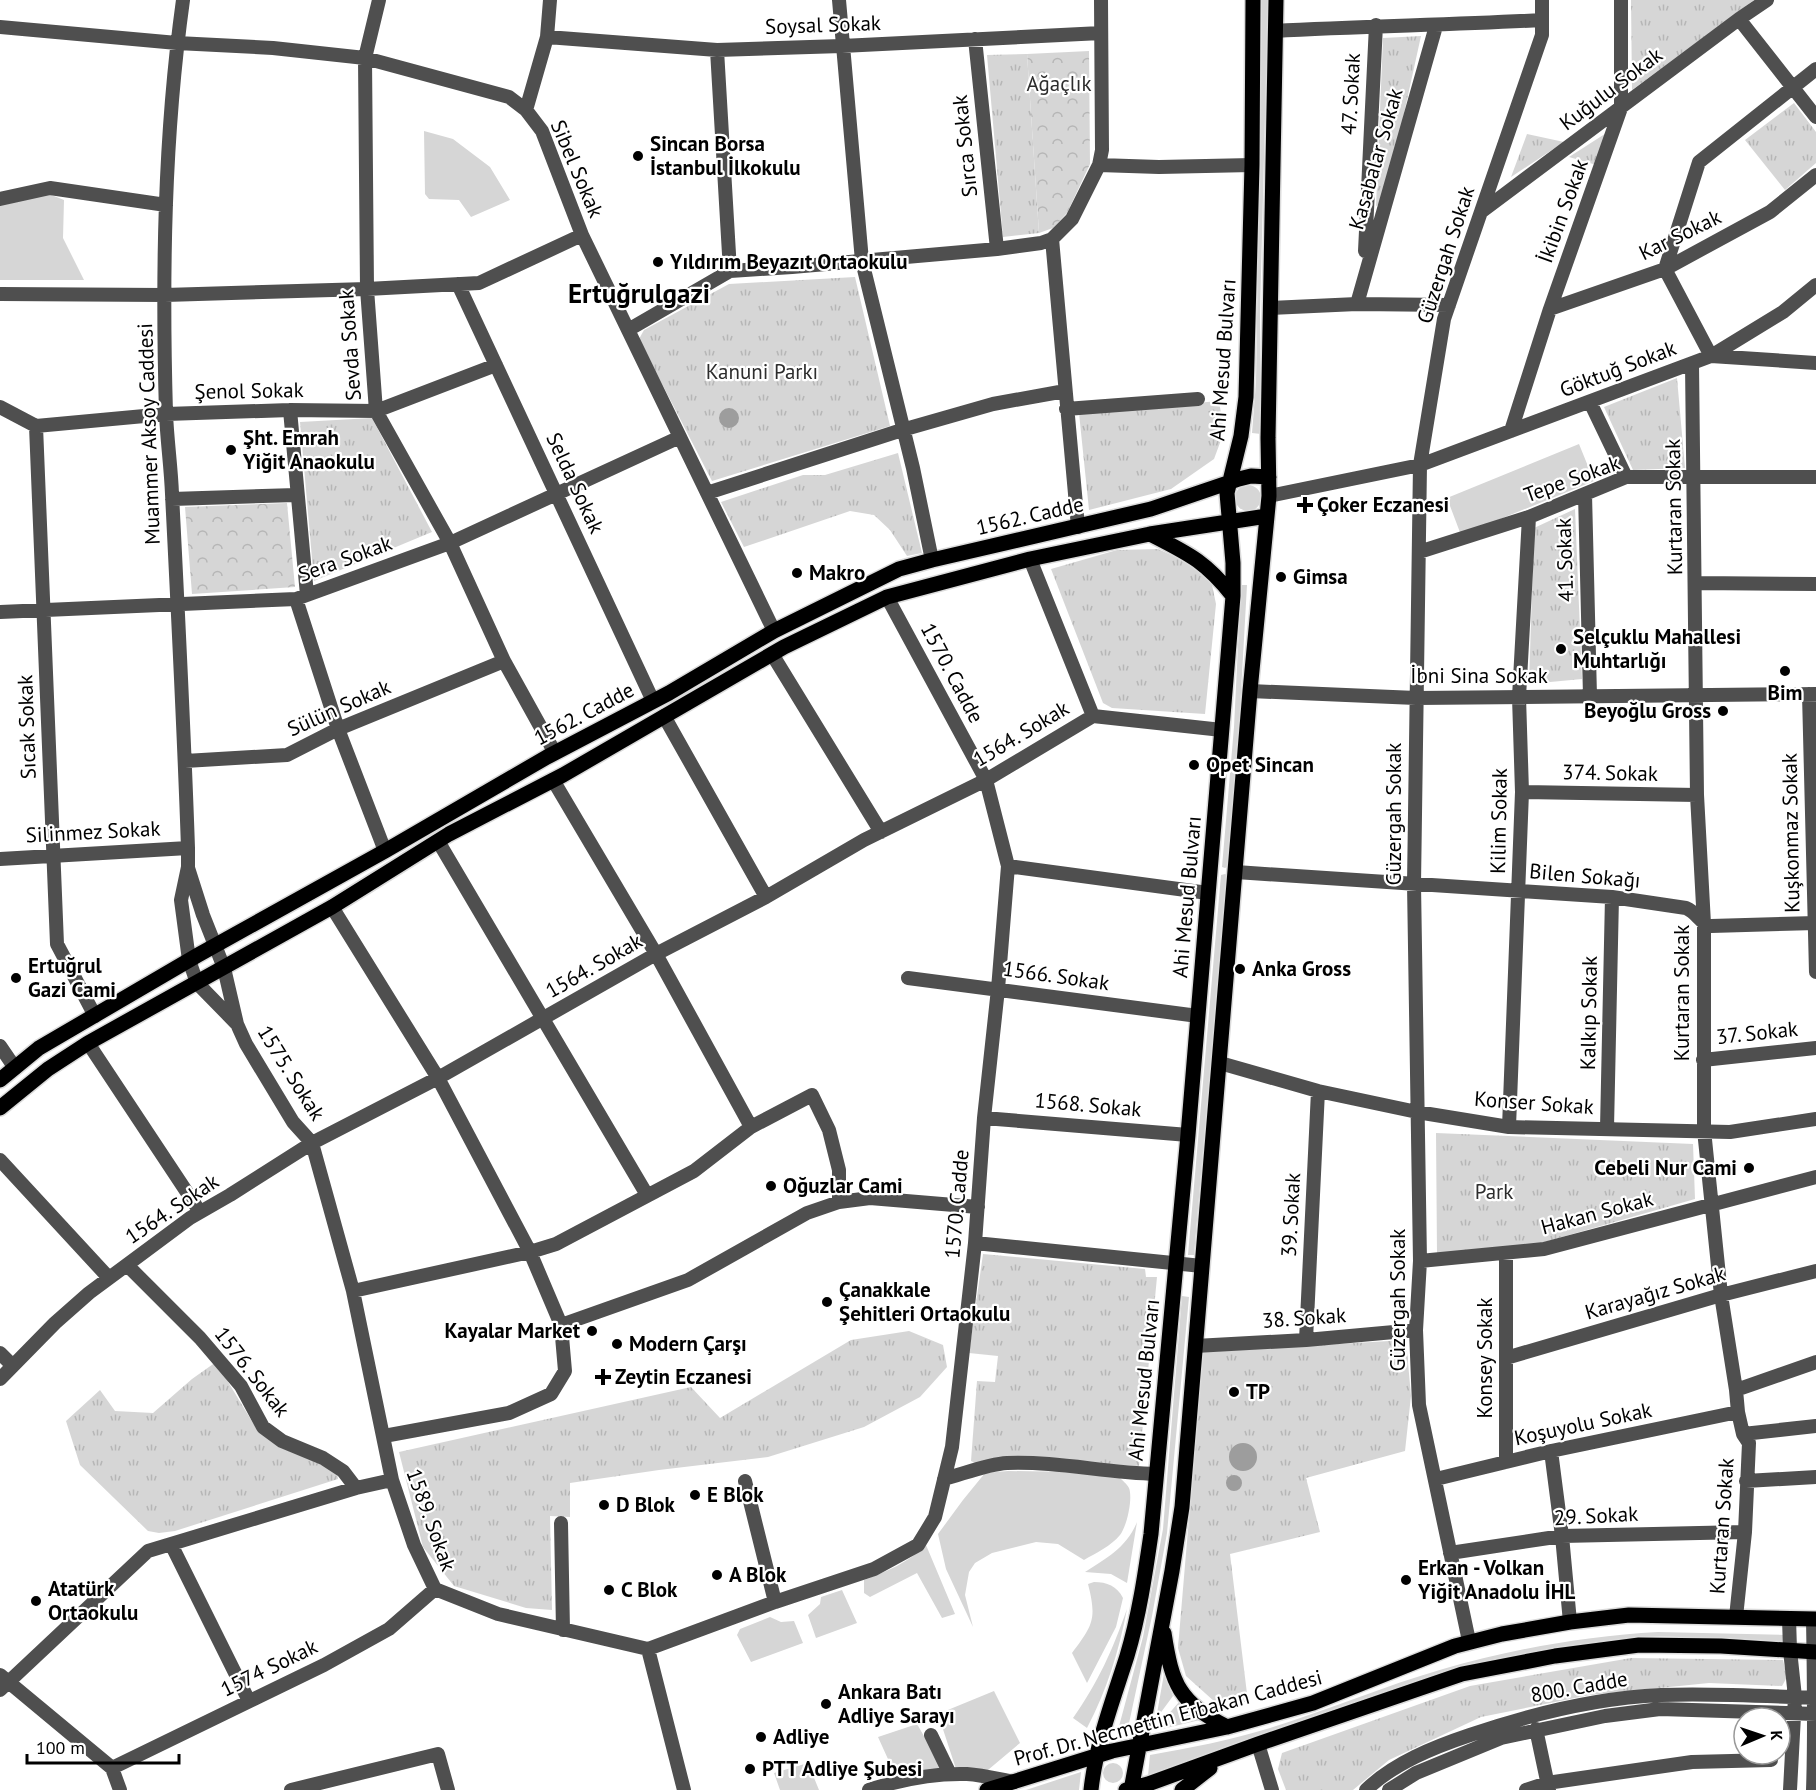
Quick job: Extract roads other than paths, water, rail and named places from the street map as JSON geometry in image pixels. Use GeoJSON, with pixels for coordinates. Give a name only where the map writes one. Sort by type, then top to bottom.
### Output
{"type":"FeatureCollection","features":[{"type":"Feature","properties":{"kind":"main road","name":"Ahi Mesud Bulvarı"},"geometry":{"type":"LineString","coordinates":[[1091,1790],[1096,1756],[1140,1604],[1151,1534],[1188,1135],[1233,596],[1233,562],[1227,501],[1229,482],[1241,436],[1246,397],[1252,165],[1253,0]]}},
{"type":"Feature","properties":{"kind":"main road","name":"Ahi Mesud Bulvarı"},"geometry":{"type":"LineString","coordinates":[[1129,1790],[1182,1507],[1250,691],[1269,496],[1276,0]]}},
{"type":"Feature","properties":{"kind":"main road","name":"1562. Cadde"},"geometry":{"type":"LineString","coordinates":[[0,1080],[39,1048],[214,945],[385,851],[555,753],[653,701],[774,630],[899,569],[1151,509],[1251,476],[1269,477]]}},
{"type":"Feature","properties":{"kind":"main road","name":"1562. Cadde"},"geometry":{"type":"LineString","coordinates":[[0,1108],[48,1069],[88,1043],[332,907],[438,841],[553,780],[772,654],[886,597],[1030,559],[1150,534],[1267,516]]}},
{"type":"Feature","properties":{"kind":"main road"},"geometry":{"type":"LineString","coordinates":[[1150,534],[1193,556],[1206,566],[1233,596]]}},
{"type":"Feature","properties":{"kind":"main road","name":"Prof. Dr. Necmettin Erbakan Caddesi"},"geometry":{"type":"LineString","coordinates":[[987,1790],[1096,1756],[1227,1726],[1313,1703],[1469,1641],[1570,1622],[1629,1614],[1815,1619]]}},
{"type":"Feature","properties":{"kind":"main road"},"geometry":{"type":"LineString","coordinates":[[1162,1621],[1168,1660],[1182,1694],[1204,1714],[1227,1726]]}},
{"type":"Feature","properties":{"kind":"main road","name":"Prof. Dr. Necmettin Erbakan Caddesi"},"geometry":{"type":"LineString","coordinates":[[1129,1790],[1462,1674],[1555,1656],[1639,1645],[1721,1646],[1815,1652]]}},
{"type":"Feature","properties":{"kind":"main road"},"geometry":{"type":"LineString","coordinates":[[1182,1790],[1224,1757]]}},
{"type":"Feature","properties":{"kind":"street","name":"Muammer Aksoy Caddesi"},"geometry":{"type":"LineString","coordinates":[[183,0],[170,103],[165,294],[166,414],[185,761],[188,867]]}},
{"type":"Feature","properties":{"kind":"street","name":"Sevda Sokak"},"geometry":{"type":"LineString","coordinates":[[379,0],[365,58],[366,289],[376,411],[450,543],[504,661],[555,753]]}},
{"type":"Feature","properties":{"kind":"street"},"geometry":{"type":"LineString","coordinates":[[526,110],[547,37],[550,0]]}},
{"type":"Feature","properties":{"kind":"street"},"geometry":{"type":"LineString","coordinates":[[839,0],[862,261],[913,468],[932,560]]}},
{"type":"Feature","properties":{"kind":"street"},"geometry":{"type":"LineString","coordinates":[[628,330],[730,271],[998,249],[1041,243],[1052,239],[1072,219],[1099,165],[1102,150],[1101,0]]}},
{"type":"Feature","properties":{"kind":"street","name":"Güzergah Sokak"},"geometry":{"type":"LineString","coordinates":[[1469,1641],[1419,1405],[1416,1330],[1420,1261],[1414,884],[1420,465],[1444,319],[1542,35],[1542,0]]}},
{"type":"Feature","properties":{"kind":"street","name":"İkibin Sokak"},"geometry":{"type":"LineString","coordinates":[[1511,432],[1550,309],[1621,108],[1621,0]]}},
{"type":"Feature","properties":{"kind":"street","name":"Kuğulu Sokak"},"geometry":{"type":"LineString","coordinates":[[1481,212],[1739,18],[1767,0]]}},
{"type":"Feature","properties":{"kind":"street"},"geometry":{"type":"LineString","coordinates":[[1739,18],[1816,117]]}},
{"type":"Feature","properties":{"kind":"street"},"geometry":{"type":"LineString","coordinates":[[1275,31],[1376,25],[1436,26],[1542,20]]}},
{"type":"Feature","properties":{"kind":"street","name":"47. Sokak"},"geometry":{"type":"LineString","coordinates":[[1364,273],[1376,25]]}},
{"type":"Feature","properties":{"kind":"street","name":"Kasabalar Sokak"},"geometry":{"type":"LineString","coordinates":[[1357,304],[1436,26]]}},
{"type":"Feature","properties":{"kind":"street","name":"Sibel Sokak"},"geometry":{"type":"LineString","coordinates":[[0,27],[177,43],[273,48],[365,58],[509,97],[526,110],[542,131],[582,235],[774,630]]}},
{"type":"Feature","properties":{"kind":"street","name":"Soysal Sokak"},"geometry":{"type":"LineString","coordinates":[[547,37],[717,50],[1101,33]]}},
{"type":"Feature","properties":{"kind":"street","name":"Sırca Sokak"},"geometry":{"type":"LineString","coordinates":[[975,39],[998,249]]}},
{"type":"Feature","properties":{"kind":"street"},"geometry":{"type":"LineString","coordinates":[[717,50],[730,271]]}},
{"type":"Feature","properties":{"kind":"street"},"geometry":{"type":"LineString","coordinates":[[1816,69],[1699,162],[1665,269],[1711,356],[1816,363]]}},
{"type":"Feature","properties":{"kind":"street"},"geometry":{"type":"LineString","coordinates":[[1099,165],[1159,167],[1252,165]]}},
{"type":"Feature","properties":{"kind":"street","name":"Kar Sokak"},"geometry":{"type":"LineString","coordinates":[[1550,309],[1665,269],[1770,212],[1816,175]]}},
{"type":"Feature","properties":{"kind":"street"},"geometry":{"type":"LineString","coordinates":[[0,200],[50,188],[166,205]]}},
{"type":"Feature","properties":{"kind":"street"},"geometry":{"type":"LineString","coordinates":[[0,294],[165,294],[366,289],[478,283],[582,235]]}},
{"type":"Feature","properties":{"kind":"street"},"geometry":{"type":"LineString","coordinates":[[1052,239],[1078,527]]}},
{"type":"Feature","properties":{"kind":"street","name":"Selda Sokak"},"geometry":{"type":"LineString","coordinates":[[458,284],[653,701]]}},
{"type":"Feature","properties":{"kind":"street","name":"Göktuğ Sokak"},"geometry":{"type":"LineString","coordinates":[[1269,496],[1420,465],[1692,364],[1711,356],[1784,312],[1816,285]]}},
{"type":"Feature","properties":{"kind":"street"},"geometry":{"type":"LineString","coordinates":[[1270,309],[1357,304],[1449,305]]}},
{"type":"Feature","properties":{"kind":"street","name":"Kurtaran Sokak"},"geometry":{"type":"LineString","coordinates":[[1692,364],[1697,795],[1704,924],[1704,1130],[1721,1295],[1738,1412],[1743,1434],[1749,1443],[1745,1532],[1736,1617]]}},
{"type":"Feature","properties":{"kind":"street","name":"Şenol Sokak"},"geometry":{"type":"LineString","coordinates":[[36,426],[166,414],[290,410],[376,411],[496,365]]}},
{"type":"Feature","properties":{"kind":"street"},"geometry":{"type":"LineString","coordinates":[[707,493],[902,430],[993,404],[1065,391]]}},
{"type":"Feature","properties":{"kind":"street"},"geometry":{"type":"LineString","coordinates":[[1066,409],[1198,399]]}},
{"type":"Feature","properties":{"kind":"street"},"geometry":{"type":"LineString","coordinates":[[1590,402],[1626,477]]}},
{"type":"Feature","properties":{"kind":"street"},"geometry":{"type":"LineString","coordinates":[[0,407],[36,426]]}},
{"type":"Feature","properties":{"kind":"street"},"geometry":{"type":"LineString","coordinates":[[290,410],[302,597],[338,729],[385,851]]}},
{"type":"Feature","properties":{"kind":"street","name":"Sıcak Sokak"},"geometry":{"type":"LineString","coordinates":[[36,426],[57,944],[95,1016]]}},
{"type":"Feature","properties":{"kind":"street","name":"Sera Sokak"},"geometry":{"type":"LineString","coordinates":[[0,612],[302,597],[450,543],[680,437]]}},
{"type":"Feature","properties":{"kind":"street","name":"Tepe Sokak"},"geometry":{"type":"LineString","coordinates":[[1419,552],[1529,517],[1626,477],[1816,477]]}},
{"type":"Feature","properties":{"kind":"street","name":"41. Sokak"},"geometry":{"type":"LineString","coordinates":[[1585,494],[1590,696]]}},
{"type":"Feature","properties":{"kind":"street"},"geometry":{"type":"LineString","coordinates":[[172,499],[296,495]]}},
{"type":"Feature","properties":{"kind":"street","name":"Kilim Sokak"},"geometry":{"type":"LineString","coordinates":[[1509,1126],[1522,792],[1519,697],[1529,517]]}},
{"type":"Feature","properties":{"kind":"street","name":"1564. Sokak"},"geometry":{"type":"LineString","coordinates":[[0,1379],[55,1323],[89,1293],[200,1212],[312,1143],[438,1078],[656,954],[766,897],[881,832],[986,780],[1093,716],[1030,559]]}},
{"type":"Feature","properties":{"kind":"street"},"geometry":{"type":"LineString","coordinates":[[1696,583],[1816,584]]}},
{"type":"Feature","properties":{"kind":"street","name":"1570. Cadde"},"geometry":{"type":"LineString","coordinates":[[648,1649],[775,1602],[874,1569],[918,1545],[935,1517],[952,1447],[975,1243],[984,1118],[1008,866],[986,780],[886,597]]}},
{"type":"Feature","properties":{"kind":"street"},"geometry":{"type":"LineString","coordinates":[[772,654],[881,832]]}},
{"type":"Feature","properties":{"kind":"street","name":"Sülün Sokak"},"geometry":{"type":"LineString","coordinates":[[185,761],[287,755],[338,729],[504,661]]}},
{"type":"Feature","properties":{"kind":"street","name":"İbni Sina Sokak"},"geometry":{"type":"LineString","coordinates":[[1250,691],[1416,698],[1813,694]]}},
{"type":"Feature","properties":{"kind":"street","name":"Kuşkonmaz Sokak"},"geometry":{"type":"LineString","coordinates":[[1813,694],[1816,972]]}},
{"type":"Feature","properties":{"kind":"street"},"geometry":{"type":"LineString","coordinates":[[664,716],[766,897]]}},
{"type":"Feature","properties":{"kind":"street"},"geometry":{"type":"LineString","coordinates":[[1093,716],[1222,730]]}},
{"type":"Feature","properties":{"kind":"street"},"geometry":{"type":"LineString","coordinates":[[553,780],[656,954],[751,1127]]}},
{"type":"Feature","properties":{"kind":"street","name":"374. Sokak"},"geometry":{"type":"LineString","coordinates":[[1522,792],[1697,795]]}},
{"type":"Feature","properties":{"kind":"street"},"geometry":{"type":"LineString","coordinates":[[438,841],[647,1195]]}},
{"type":"Feature","properties":{"kind":"street","name":"Silinmez Sokak"},"geometry":{"type":"LineString","coordinates":[[0,859],[188,848]]}},
{"type":"Feature","properties":{"kind":"street"},"geometry":{"type":"LineString","coordinates":[[1008,866],[1208,893]]}},
{"type":"Feature","properties":{"kind":"street"},"geometry":{"type":"LineString","coordinates":[[188,867],[224,968],[237,1024]]}},
{"type":"Feature","properties":{"kind":"street"},"geometry":{"type":"LineString","coordinates":[[188,867],[181,900],[189,960],[197,983],[237,1024]]}},
{"type":"Feature","properties":{"kind":"street","name":"Bilen Sokağı"},"geometry":{"type":"LineString","coordinates":[[1236,872],[1612,897],[1686,908],[1695,912],[1704,924]]}},
{"type":"Feature","properties":{"kind":"street","name":"Kalkıp Sokak"},"geometry":{"type":"LineString","coordinates":[[1607,1128],[1612,897]]}},
{"type":"Feature","properties":{"kind":"street"},"geometry":{"type":"LineString","coordinates":[[332,907],[438,1078],[530,1252],[561,1325],[565,1371],[551,1394],[509,1413],[384,1436]]}},
{"type":"Feature","properties":{"kind":"street"},"geometry":{"type":"LineString","coordinates":[[1704,924],[1711,926],[1815,923]]}},
{"type":"Feature","properties":{"kind":"street","name":"1566. Sokak"},"geometry":{"type":"LineString","coordinates":[[908,978],[1198,1016]]}},
{"type":"Feature","properties":{"kind":"street","name":"1575. Sokak"},"geometry":{"type":"LineString","coordinates":[[237,1024],[246,1044],[293,1122],[312,1143]]}},
{"type":"Feature","properties":{"kind":"street"},"geometry":{"type":"LineString","coordinates":[[88,1043],[200,1212]]}},
{"type":"Feature","properties":{"kind":"street"},"geometry":{"type":"LineString","coordinates":[[0,1046],[15,1068]]}},
{"type":"Feature","properties":{"kind":"street","name":"37. Sokak"},"geometry":{"type":"LineString","coordinates":[[1703,1060],[1816,1048]]}},
{"type":"Feature","properties":{"kind":"street","name":"Konser Sokak"},"geometry":{"type":"LineString","coordinates":[[1220,1063],[1318,1091],[1417,1112],[1509,1126],[1730,1132],[1816,1119]]}},
{"type":"Feature","properties":{"kind":"street","name":"39. Sokak"},"geometry":{"type":"LineString","coordinates":[[1305,1341],[1318,1091]]}},
{"type":"Feature","properties":{"kind":"street"},"geometry":{"type":"LineString","coordinates":[[353,1291],[530,1252],[555,1244],[694,1171],[751,1127],[812,1095],[829,1130],[839,1170],[839,1202]]}},
{"type":"Feature","properties":{"kind":"street","name":"1568. Sokak"},"geometry":{"type":"LineString","coordinates":[[984,1118],[1188,1135]]}},
{"type":"Feature","properties":{"kind":"street","name":"1589. Sokak"},"geometry":{"type":"LineString","coordinates":[[312,1143],[353,1291],[392,1480],[414,1545],[435,1590],[498,1614],[648,1649]]}},
{"type":"Feature","properties":{"kind":"street"},"geometry":{"type":"LineString","coordinates":[[0,1160],[109,1278]]}},
{"type":"Feature","properties":{"kind":"street","name":"Hakan Sokak"},"geometry":{"type":"LineString","coordinates":[[1420,1261],[1544,1249],[1816,1177]]}},
{"type":"Feature","properties":{"kind":"street"},"geometry":{"type":"LineString","coordinates":[[561,1325],[688,1280],[807,1213],[839,1202],[870,1198],[978,1207]]}},
{"type":"Feature","properties":{"kind":"street"},"geometry":{"type":"LineString","coordinates":[[975,1243],[1202,1266]]}},
{"type":"Feature","properties":{"kind":"street","name":"Konsey Sokak"},"geometry":{"type":"LineString","coordinates":[[1506,1253],[1506,1462]]}},
{"type":"Feature","properties":{"kind":"street","name":"1576. Sokak"},"geometry":{"type":"LineString","coordinates":[[128,1265],[200,1338],[241,1386],[263,1427],[282,1441],[323,1458],[343,1470],[356,1488]]}},
{"type":"Feature","properties":{"kind":"street","name":"Karayağız Sokak"},"geometry":{"type":"LineString","coordinates":[[1506,1358],[1721,1295],[1816,1271]]}},
{"type":"Feature","properties":{"kind":"street","name":"38. Sokak"},"geometry":{"type":"LineString","coordinates":[[1195,1346],[1305,1341],[1416,1330]]}},
{"type":"Feature","properties":{"kind":"street"},"geometry":{"type":"LineString","coordinates":[[0,1353],[12,1365]]}},
{"type":"Feature","properties":{"kind":"street"},"geometry":{"type":"LineString","coordinates":[[1736,1390],[1816,1362]]}},
{"type":"Feature","properties":{"kind":"street","name":"Koşuyolu Sokak"},"geometry":{"type":"LineString","coordinates":[[1436,1479],[1551,1451],[1738,1412]]}},
{"type":"Feature","properties":{"kind":"street"},"geometry":{"type":"LineString","coordinates":[[1743,1434],[1816,1426]]}},
{"type":"Feature","properties":{"kind":"street"},"geometry":{"type":"LineString","coordinates":[[1551,1451],[1570,1622]]}},
{"type":"Feature","properties":{"kind":"street"},"geometry":{"type":"LineString","coordinates":[[944,1479],[1005,1463],[1056,1465],[1131,1474],[1156,1474]]}},
{"type":"Feature","properties":{"kind":"street"},"geometry":{"type":"LineString","coordinates":[[1746,1482],[1816,1477]]}},
{"type":"Feature","properties":{"kind":"street"},"geometry":{"type":"LineString","coordinates":[[120,1790],[112,1768],[3,1682],[148,1551],[356,1488],[392,1480]]}},
{"type":"Feature","properties":{"kind":"street"},"geometry":{"type":"LineString","coordinates":[[745,1481],[775,1602]]}},
{"type":"Feature","properties":{"kind":"street"},"geometry":{"type":"LineString","coordinates":[[561,1523],[563,1630]]}},
{"type":"Feature","properties":{"kind":"street","name":"29. Sokak"},"geometry":{"type":"LineString","coordinates":[[1450,1553],[1562,1536],[1745,1532]]}},
{"type":"Feature","properties":{"kind":"street"},"geometry":{"type":"LineString","coordinates":[[171,1544],[249,1701]]}},
{"type":"Feature","properties":{"kind":"street","name":"1574 Sokak"},"geometry":{"type":"LineString","coordinates":[[112,1768],[324,1665],[389,1629],[435,1590]]}},
{"type":"Feature","properties":{"kind":"street"},"geometry":{"type":"LineString","coordinates":[[1789,1618],[1795,1697],[1790,1790]]}},
{"type":"Feature","properties":{"kind":"street"},"geometry":{"type":"LineString","coordinates":[[1813,1790],[1816,1714],[1815,1619]]}},
{"type":"Feature","properties":{"kind":"street"},"geometry":{"type":"LineString","coordinates":[[648,1649],[684,1790]]}},
{"type":"Feature","properties":{"kind":"street","name":"800. Cadde"},"geometry":{"type":"LineString","coordinates":[[1366,1790],[1382,1775],[1446,1743],[1517,1719],[1605,1701],[1660,1695],[1815,1698]]}},
{"type":"Feature","properties":{"kind":"street","name":"800. Cadde"},"geometry":{"type":"LineString","coordinates":[[1389,1790],[1416,1773],[1501,1738],[1605,1716],[1660,1709],[1816,1714]]}},
{"type":"Feature","properties":{"kind":"street"},"geometry":{"type":"LineString","coordinates":[[1536,1729],[1548,1786]]}},
{"type":"Feature","properties":{"kind":"street"},"geometry":{"type":"LineString","coordinates":[[931,1735],[950,1774]]}},
{"type":"Feature","properties":{"kind":"street"},"geometry":{"type":"LineString","coordinates":[[1258,1744],[1272,1790]]}},
{"type":"Feature","properties":{"kind":"street"},"geometry":{"type":"LineString","coordinates":[[291,1790],[438,1754],[447,1790]]}},
{"type":"Feature","properties":{"kind":"street"},"geometry":{"type":"LineString","coordinates":[[1526,1790],[1692,1762],[1732,1761]]}},
{"type":"Feature","properties":{"kind":"street"},"geometry":{"type":"LineString","coordinates":[[869,1790],[907,1780],[950,1774],[986,1776],[1014,1782]]}},
{"type":"Feature","properties":{"kind":"place","name":"Sincan Borsa İstanbul İlkokulu"},"geometry":{"type":"Point","coordinates":[638,156]}},
{"type":"Feature","properties":{"kind":"place","name":"Yıldırım Beyazıt Ortaokulu"},"geometry":{"type":"Point","coordinates":[658,262]}},
{"type":"Feature","properties":{"kind":"place","name":"Şht. Emrah Yiğit Anaokulu"},"geometry":{"type":"Point","coordinates":[231,450]}},
{"type":"Feature","properties":{"kind":"place","name":"Çoker Eczanesi"},"geometry":{"type":"Point","coordinates":[1305,505]}},
{"type":"Feature","properties":{"kind":"place","name":"Makro"},"geometry":{"type":"Point","coordinates":[797,573]}},
{"type":"Feature","properties":{"kind":"place","name":"Gimsa"},"geometry":{"type":"Point","coordinates":[1281,577]}},
{"type":"Feature","properties":{"kind":"place","name":"Selçuklu Mahallesi Muhtarlığı"},"geometry":{"type":"Point","coordinates":[1561,649]}},
{"type":"Feature","properties":{"kind":"place","name":"Bim"},"geometry":{"type":"Point","coordinates":[1785,671]}},
{"type":"Feature","properties":{"kind":"place","name":"Beyoğlu Gross"},"geometry":{"type":"Point","coordinates":[1723,711]}},
{"type":"Feature","properties":{"kind":"place","name":"Opet Sincan"},"geometry":{"type":"Point","coordinates":[1194,765]}},
{"type":"Feature","properties":{"kind":"place","name":"Anka Gross"},"geometry":{"type":"Point","coordinates":[1240,969]}},
{"type":"Feature","properties":{"kind":"place","name":"Ertuğrul Gazi Cami"},"geometry":{"type":"Point","coordinates":[16,978]}},
{"type":"Feature","properties":{"kind":"place","name":"Cebeli Nur Cami"},"geometry":{"type":"Point","coordinates":[1749,1168]}},
{"type":"Feature","properties":{"kind":"place","name":"Oğuzlar Cami"},"geometry":{"type":"Point","coordinates":[771,1186]}},
{"type":"Feature","properties":{"kind":"place","name":"Çanakkale Şehitleri Ortaokulu"},"geometry":{"type":"Point","coordinates":[827,1302]}},
{"type":"Feature","properties":{"kind":"place","name":"Kayalar Market"},"geometry":{"type":"Point","coordinates":[592,1331]}},
{"type":"Feature","properties":{"kind":"place","name":"Modern Çarşı"},"geometry":{"type":"Point","coordinates":[617,1344]}},
{"type":"Feature","properties":{"kind":"place","name":"Zeytin Eczanesi"},"geometry":{"type":"Point","coordinates":[603,1377]}},
{"type":"Feature","properties":{"kind":"place","name":"TP"},"geometry":{"type":"Point","coordinates":[1234,1392]}},
{"type":"Feature","properties":{"kind":"place","name":"E Blok"},"geometry":{"type":"Point","coordinates":[695,1495]}},
{"type":"Feature","properties":{"kind":"place","name":"D Blok"},"geometry":{"type":"Point","coordinates":[604,1505]}},
{"type":"Feature","properties":{"kind":"place","name":"A Blok"},"geometry":{"type":"Point","coordinates":[717,1575]}},
{"type":"Feature","properties":{"kind":"place","name":"Erkan - Volkan Yiğit Anadolu İHL"},"geometry":{"type":"Point","coordinates":[1406,1580]}},
{"type":"Feature","properties":{"kind":"place","name":"C Blok"},"geometry":{"type":"Point","coordinates":[609,1590]}},
{"type":"Feature","properties":{"kind":"place","name":"Atatürk Ortaokulu"},"geometry":{"type":"Point","coordinates":[36,1601]}},
{"type":"Feature","properties":{"kind":"place","name":"Ankara Batı Adliye Sarayı"},"geometry":{"type":"Point","coordinates":[826,1704]}},
{"type":"Feature","properties":{"kind":"place","name":"Adliye"},"geometry":{"type":"Point","coordinates":[761,1737]}},
{"type":"Feature","properties":{"kind":"place","name":"PTT Adliye Şubesi"},"geometry":{"type":"Point","coordinates":[750,1769]}},
{"type":"Feature","properties":{"kind":"district","name":"Ertuğrulgazi"},"geometry":{"type":"Point","coordinates":[639,294]}},
{"type":"Feature","properties":{"kind":"park label","name":"Ağaçlık"},"geometry":{"type":"Point","coordinates":[1059,84]}},
{"type":"Feature","properties":{"kind":"park label","name":"Kanuni Parkı"},"geometry":{"type":"Point","coordinates":[762,372]}},
{"type":"Feature","properties":{"kind":"park label","name":"Park"},"geometry":{"type":"Point","coordinates":[1494,1192]}}]}
